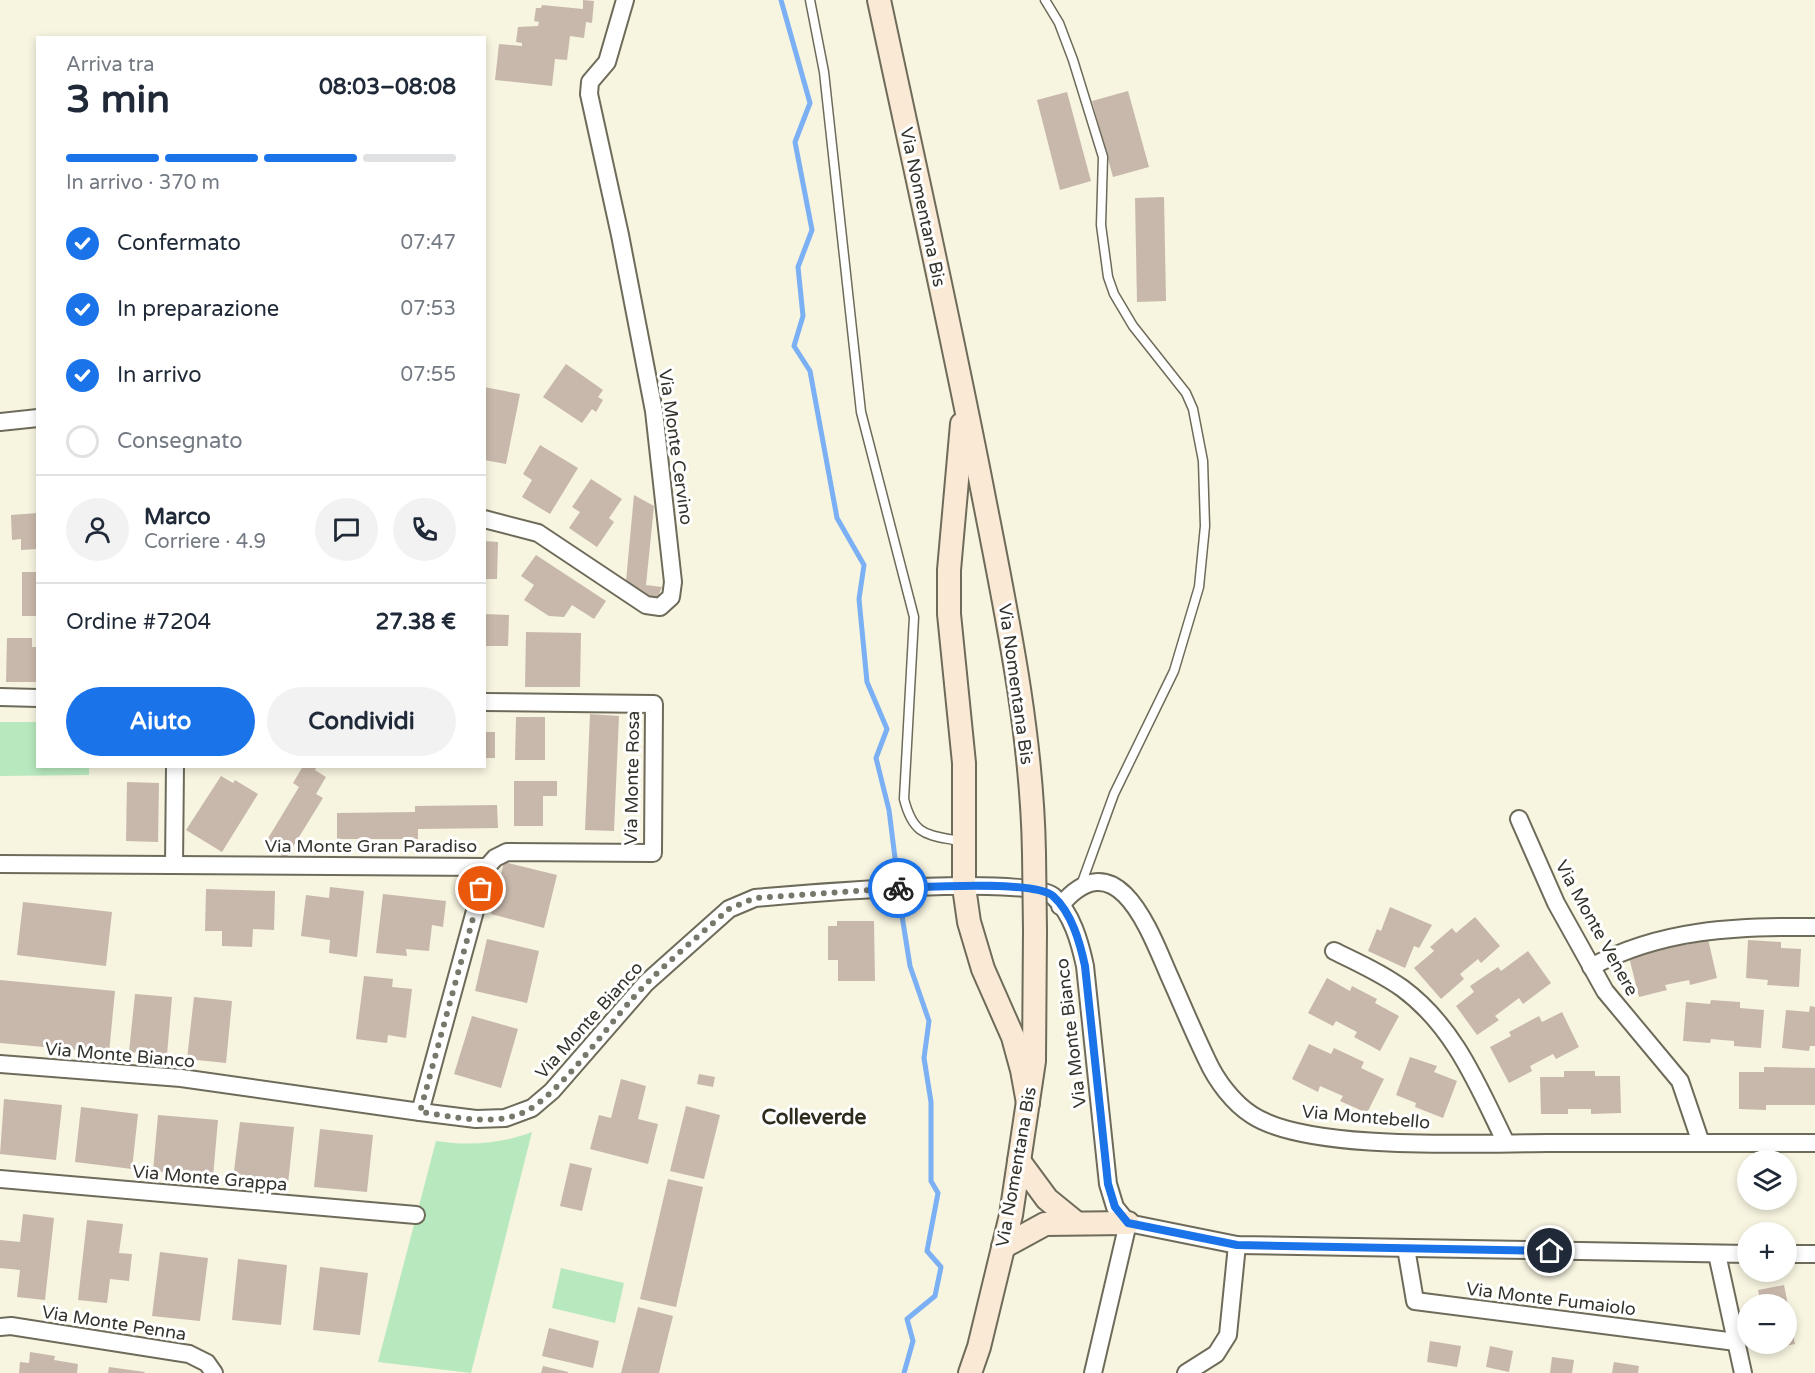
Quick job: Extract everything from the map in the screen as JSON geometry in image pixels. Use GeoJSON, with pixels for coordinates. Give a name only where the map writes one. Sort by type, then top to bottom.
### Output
{"type":"FeatureCollection","features":[{"type":"Feature","properties":{"kind":"main road","name":"Via Nomentana Bis"},"geometry":{"type":"LineString","coordinates":[[879,0],[964,395],[1005,606],[1032,794],[1035,931],[1034,1061],[1003,1247],[979,1347],[970,1373]]}},
{"type":"Feature","properties":{"kind":"main road"},"geometry":{"type":"LineString","coordinates":[[964,395],[950,570],[950,614],[964,763],[964,886],[969,922],[983,969],[1013,1037],[1028,1103]]}},
{"type":"Feature","properties":{"kind":"main road"},"geometry":{"type":"LineString","coordinates":[[1019,1161],[1047,1199],[1074,1221]]}},
{"type":"Feature","properties":{"kind":"main road"},"geometry":{"type":"LineString","coordinates":[[1003,1247],[1039,1226],[1074,1221],[1128,1223]]}},
{"type":"Feature","properties":{"kind":"street","name":"Via Monte Cervino"},"geometry":{"type":"LineString","coordinates":[[486,520],[537,533],[646,605],[660,606],[671,597],[673,582],[654,411],[620,235],[589,93],[590,82],[607,62],[625,0]]}},
{"type":"Feature","properties":{"kind":"street"},"geometry":{"type":"LineString","coordinates":[[0,422],[36,418]]}},
{"type":"Feature","properties":{"kind":"street"},"geometry":{"type":"LineString","coordinates":[[0,697],[36,698]]}},
{"type":"Feature","properties":{"kind":"street","name":"Via Monte Rosa"},"geometry":{"type":"LineString","coordinates":[[486,702],[654,704],[653,854],[507,852],[495,858],[488,867]]}},
{"type":"Feature","properties":{"kind":"street"},"geometry":{"type":"LineString","coordinates":[[174,865],[175,768]]}},
{"type":"Feature","properties":{"kind":"street","name":"Via Monte Venere"},"geometry":{"type":"LineString","coordinates":[[1519,819],[1556,903],[1591,966],[1616,1006],[1680,1081],[1701,1143]]}},
{"type":"Feature","properties":{"kind":"street","name":"Via Monte Gran Paradiso"},"geometry":{"type":"LineString","coordinates":[[0,864],[488,867],[420,1112]]}},
{"type":"Feature","properties":{"kind":"street","name":"Via Montebello"},"geometry":{"type":"LineString","coordinates":[[1081,885],[1094,883],[1114,887],[1137,907],[1208,1062],[1230,1095],[1254,1116],[1283,1128],[1332,1137],[1429,1143],[1815,1143]]}},
{"type":"Feature","properties":{"kind":"street"},"geometry":{"type":"LineString","coordinates":[[1060,906],[1081,885]]}},
{"type":"Feature","properties":{"kind":"street","name":"Via Monte Bianco"},"geometry":{"type":"LineString","coordinates":[[0,1064],[181,1078],[420,1112],[490,1119],[506,1118],[532,1108],[552,1091],[646,984],[729,909],[741,902],[755,898],[828,892],[964,886],[1029,888],[1053,896],[1074,928],[1083,958],[1108,1184],[1115,1207],[1128,1223]]}},
{"type":"Feature","properties":{"kind":"street"},"geometry":{"type":"LineString","coordinates":[[1591,966],[1629,948],[1688,934],[1748,927],[1815,927]]}},
{"type":"Feature","properties":{"kind":"street"},"geometry":{"type":"LineString","coordinates":[[1334,951],[1401,988],[1443,1028],[1466,1061],[1506,1143]]}},
{"type":"Feature","properties":{"kind":"street","name":"Via Monte Grappa"},"geometry":{"type":"LineString","coordinates":[[0,1179],[416,1215]]}},
{"type":"Feature","properties":{"kind":"street"},"geometry":{"type":"LineString","coordinates":[[1093,1373],[1128,1223],[1237,1245],[1737,1254]]}},
{"type":"Feature","properties":{"kind":"street"},"geometry":{"type":"LineString","coordinates":[[1186,1373],[1216,1354],[1228,1335],[1237,1245]]}},
{"type":"Feature","properties":{"kind":"street","name":"Via Monte Fumaiolo"},"geometry":{"type":"LineString","coordinates":[[1406,1248],[1415,1301],[1736,1342]]}},
{"type":"Feature","properties":{"kind":"street"},"geometry":{"type":"LineString","coordinates":[[1718,1254],[1743,1373]]}},
{"type":"Feature","properties":{"kind":"street"},"geometry":{"type":"LineString","coordinates":[[1797,1254],[1815,1254]]}},
{"type":"Feature","properties":{"kind":"street","name":"Via Monte Penna"},"geometry":{"type":"LineString","coordinates":[[0,1327],[11,1326],[189,1354],[207,1363],[214,1373]]}},
{"type":"Feature","properties":{"kind":"lane"},"geometry":{"type":"LineString","coordinates":[[810,0],[824,72],[861,412],[914,617],[904,799],[910,821],[926,834],[964,842]]}},
{"type":"Feature","properties":{"kind":"lane"},"geometry":{"type":"LineString","coordinates":[[1045,0],[1059,23],[1073,60],[1103,157],[1101,225],[1111,286],[1132,326],[1186,393],[1193,409],[1203,472],[1205,526],[1199,586],[1190,618],[1174,671],[1114,794],[1081,885]]}},
{"type":"Feature","properties":{"kind":"green space"},"geometry":{"type":"Polygon","coordinates":[[[0,722],[36,722],[36,768],[89,768],[89,775],[0,776],[0,722]]]}},
{"type":"Feature","properties":{"kind":"green space"},"geometry":{"type":"Polygon","coordinates":[[[532,1132],[471,1373],[378,1362],[436,1141],[485,1143],[532,1132]]]}},
{"type":"Feature","properties":{"kind":"green space"},"geometry":{"type":"Polygon","coordinates":[[[561,1268],[624,1283],[615,1323],[552,1308],[561,1268]]]}},
{"type":"Feature","properties":{"kind":"building"},"geometry":{"type":"Polygon","coordinates":[[[583,0],[594,1],[592,23],[586,22],[584,38],[570,36],[567,60],[555,59],[552,86],[495,80],[499,44],[522,46],[522,43],[516,42],[518,27],[538,26],[539,22],[534,21],[536,8],[541,8],[542,5],[583,9],[583,0]]]}},
{"type":"Feature","properties":{"kind":"building"},"geometry":{"type":"Polygon","coordinates":[[[1128,91],[1149,167],[1113,177],[1092,101],[1128,91]]]}},
{"type":"Feature","properties":{"kind":"building"},"geometry":{"type":"Polygon","coordinates":[[[1067,92],[1091,181],[1060,190],[1037,100],[1067,92]]]}},
{"type":"Feature","properties":{"kind":"building"},"geometry":{"type":"Polygon","coordinates":[[[1164,197],[1166,301],[1137,302],[1135,198],[1164,197]]]}},
{"type":"Feature","properties":{"kind":"building"},"geometry":{"type":"Polygon","coordinates":[[[566,364],[603,390],[598,397],[603,400],[596,412],[592,409],[582,423],[543,397],[566,364]]]}},
{"type":"Feature","properties":{"kind":"building"},"geometry":{"type":"Polygon","coordinates":[[[486,387],[520,394],[506,464],[486,460],[486,387]]]}},
{"type":"Feature","properties":{"kind":"building"},"geometry":{"type":"Polygon","coordinates":[[[540,445],[578,468],[550,514],[522,497],[532,480],[523,474],[540,445]]]}},
{"type":"Feature","properties":{"kind":"building"},"geometry":{"type":"Polygon","coordinates":[[[591,479],[622,499],[609,518],[614,522],[597,547],[569,528],[580,512],[572,507],[591,479]]]}},
{"type":"Feature","properties":{"kind":"building"},"geometry":{"type":"Polygon","coordinates":[[[634,495],[654,506],[646,585],[662,587],[656,601],[626,581],[634,495]]]}},
{"type":"Feature","properties":{"kind":"building"},"geometry":{"type":"Polygon","coordinates":[[[36,513],[36,549],[21,550],[21,539],[12,540],[11,515],[36,513]]]}},
{"type":"Feature","properties":{"kind":"building"},"geometry":{"type":"Polygon","coordinates":[[[486,541],[498,542],[497,579],[486,579],[486,541]]]}},
{"type":"Feature","properties":{"kind":"building"},"geometry":{"type":"Polygon","coordinates":[[[536,555],[606,601],[594,619],[572,605],[564,617],[549,616],[524,600],[534,585],[521,576],[536,555]]]}},
{"type":"Feature","properties":{"kind":"building"},"geometry":{"type":"Polygon","coordinates":[[[22,572],[36,572],[36,616],[22,616],[22,572]]]}},
{"type":"Feature","properties":{"kind":"building"},"geometry":{"type":"Polygon","coordinates":[[[486,614],[509,615],[508,646],[486,646],[486,614]]]}},
{"type":"Feature","properties":{"kind":"building"},"geometry":{"type":"Polygon","coordinates":[[[526,632],[581,633],[580,687],[525,687],[526,632]]]}},
{"type":"Feature","properties":{"kind":"building"},"geometry":{"type":"Polygon","coordinates":[[[7,638],[32,638],[32,647],[36,647],[36,682],[6,682],[7,638]]]}},
{"type":"Feature","properties":{"kind":"building"},"geometry":{"type":"Polygon","coordinates":[[[590,714],[619,716],[614,831],[585,830],[590,714]]]}},
{"type":"Feature","properties":{"kind":"building"},"geometry":{"type":"Polygon","coordinates":[[[516,717],[545,717],[545,760],[515,760],[516,717]]]}},
{"type":"Feature","properties":{"kind":"building"},"geometry":{"type":"Polygon","coordinates":[[[486,732],[495,732],[495,758],[486,758],[486,732]]]}},
{"type":"Feature","properties":{"kind":"building"},"geometry":{"type":"Polygon","coordinates":[[[302,768],[316,768],[315,770],[326,777],[316,794],[323,798],[286,858],[264,845],[299,787],[293,783],[302,768]]]}},
{"type":"Feature","properties":{"kind":"building"},"geometry":{"type":"Polygon","coordinates":[[[221,776],[233,783],[235,780],[258,794],[222,852],[186,830],[221,776]]]}},
{"type":"Feature","properties":{"kind":"building"},"geometry":{"type":"Polygon","coordinates":[[[514,781],[557,781],[557,796],[543,796],[543,826],[514,826],[514,781]]]}},
{"type":"Feature","properties":{"kind":"building"},"geometry":{"type":"Polygon","coordinates":[[[127,782],[159,783],[158,842],[126,841],[127,782]]]}},
{"type":"Feature","properties":{"kind":"building"},"geometry":{"type":"Polygon","coordinates":[[[497,805],[498,828],[418,829],[418,839],[337,839],[337,813],[415,812],[415,806],[497,805]]]}},
{"type":"Feature","properties":{"kind":"building"},"geometry":{"type":"Polygon","coordinates":[[[504,862],[557,875],[544,928],[491,914],[504,862]]]}},
{"type":"Feature","properties":{"kind":"building"},"geometry":{"type":"Polygon","coordinates":[[[330,887],[364,891],[357,957],[329,953],[330,940],[301,936],[306,895],[329,898],[330,887]]]}},
{"type":"Feature","properties":{"kind":"building"},"geometry":{"type":"Polygon","coordinates":[[[206,889],[275,891],[274,930],[253,929],[252,947],[222,946],[222,931],[205,931],[206,889]]]}},
{"type":"Feature","properties":{"kind":"building"},"geometry":{"type":"Polygon","coordinates":[[[383,894],[446,901],[443,927],[432,925],[429,951],[406,949],[407,956],[376,953],[383,894]]]}},
{"type":"Feature","properties":{"kind":"building"},"geometry":{"type":"Polygon","coordinates":[[[23,902],[112,912],[106,966],[17,955],[23,902]]]}},
{"type":"Feature","properties":{"kind":"building"},"geometry":{"type":"Polygon","coordinates":[[[1390,907],[1432,925],[1419,948],[1414,946],[1405,968],[1368,951],[1377,929],[1381,931],[1390,907]]]}},
{"type":"Feature","properties":{"kind":"building"},"geometry":{"type":"Polygon","coordinates":[[[1475,917],[1500,946],[1481,963],[1478,959],[1460,974],[1464,979],[1441,999],[1414,968],[1434,951],[1430,947],[1452,928],[1456,933],[1475,917]]]}},
{"type":"Feature","properties":{"kind":"building"},"geometry":{"type":"Polygon","coordinates":[[[837,921],[874,921],[875,981],[838,981],[838,960],[828,960],[828,926],[837,926],[837,921]]]}},
{"type":"Feature","properties":{"kind":"building"},"geometry":{"type":"Polygon","coordinates":[[[487,939],[539,951],[527,1003],[475,991],[487,939]]]}},
{"type":"Feature","properties":{"kind":"building"},"geometry":{"type":"Polygon","coordinates":[[[1708,939],[1717,978],[1690,985],[1689,980],[1665,985],[1667,990],[1639,997],[1629,957],[1685,940],[1686,945],[1708,939]]]}},
{"type":"Feature","properties":{"kind":"building"},"geometry":{"type":"Polygon","coordinates":[[[1748,940],[1781,942],[1781,948],[1801,949],[1799,987],[1767,985],[1768,980],[1746,978],[1748,940]]]}},
{"type":"Feature","properties":{"kind":"building"},"geometry":{"type":"Polygon","coordinates":[[[1528,951],[1551,983],[1523,1004],[1519,998],[1495,1016],[1499,1020],[1477,1035],[1456,1006],[1474,992],[1470,986],[1498,967],[1501,971],[1528,951]]]}},
{"type":"Feature","properties":{"kind":"building"},"geometry":{"type":"Polygon","coordinates":[[[364,976],[393,979],[392,987],[412,989],[406,1038],[388,1035],[387,1043],[356,1039],[364,976]]]}},
{"type":"Feature","properties":{"kind":"building"},"geometry":{"type":"Polygon","coordinates":[[[1327,978],[1350,991],[1352,986],[1377,999],[1375,1003],[1399,1016],[1380,1051],[1354,1037],[1357,1032],[1336,1021],[1333,1026],[1308,1013],[1327,978]]]}},
{"type":"Feature","properties":{"kind":"building"},"geometry":{"type":"Polygon","coordinates":[[[0,980],[115,991],[109,1053],[0,1043],[0,980]]]}},
{"type":"Feature","properties":{"kind":"building"},"geometry":{"type":"Polygon","coordinates":[[[135,994],[172,997],[167,1055],[129,1052],[135,994]]]}},
{"type":"Feature","properties":{"kind":"building"},"geometry":{"type":"Polygon","coordinates":[[[194,997],[232,1001],[226,1063],[187,1059],[194,997]]]}},
{"type":"Feature","properties":{"kind":"building"},"geometry":{"type":"Polygon","coordinates":[[[1711,1000],[1740,1002],[1740,1008],[1764,1010],[1761,1048],[1734,1046],[1734,1041],[1711,1039],[1710,1043],[1683,1041],[1686,1002],[1710,1004],[1711,1000]]]}},
{"type":"Feature","properties":{"kind":"building"},"geometry":{"type":"Polygon","coordinates":[[[1810,1006],[1815,1007],[1815,1046],[1810,1046],[1809,1051],[1782,1048],[1786,1010],[1809,1012],[1810,1006]]]}},
{"type":"Feature","properties":{"kind":"building"},"geometry":{"type":"Polygon","coordinates":[[[1562,1012],[1579,1047],[1556,1059],[1553,1054],[1530,1066],[1532,1071],[1509,1083],[1490,1047],[1511,1036],[1509,1032],[1539,1016],[1542,1022],[1562,1012]]]}},
{"type":"Feature","properties":{"kind":"building"},"geometry":{"type":"Polygon","coordinates":[[[472,1016],[518,1029],[501,1088],[454,1074],[472,1016]]]}},
{"type":"Feature","properties":{"kind":"building"},"geometry":{"type":"Polygon","coordinates":[[[1309,1044],[1331,1054],[1334,1048],[1364,1062],[1361,1068],[1384,1079],[1367,1113],[1340,1101],[1343,1096],[1320,1086],[1318,1092],[1292,1079],[1309,1044]]]}},
{"type":"Feature","properties":{"kind":"building"},"geometry":{"type":"Polygon","coordinates":[[[1410,1057],[1437,1066],[1434,1072],[1457,1081],[1443,1118],[1415,1107],[1416,1103],[1396,1095],[1410,1057]]]}},
{"type":"Feature","properties":{"kind":"building"},"geometry":{"type":"Polygon","coordinates":[[[1764,1067],[1815,1068],[1815,1105],[1766,1105],[1766,1110],[1739,1109],[1739,1072],[1764,1072],[1764,1067]]]}},
{"type":"Feature","properties":{"kind":"building"},"geometry":{"type":"Polygon","coordinates":[[[1564,1071],[1595,1071],[1595,1076],[1620,1076],[1621,1113],[1591,1114],[1591,1109],[1568,1109],[1568,1114],[1541,1114],[1540,1077],[1564,1077],[1564,1071]]]}},
{"type":"Feature","properties":{"kind":"building"},"geometry":{"type":"Polygon","coordinates":[[[699,1074],[715,1077],[713,1087],[697,1084],[699,1074]]]}},
{"type":"Feature","properties":{"kind":"building"},"geometry":{"type":"Polygon","coordinates":[[[621,1079],[646,1086],[638,1119],[658,1124],[648,1164],[590,1149],[599,1115],[611,1118],[621,1079]]]}},
{"type":"Feature","properties":{"kind":"building"},"geometry":{"type":"Polygon","coordinates":[[[4,1099],[62,1105],[56,1160],[0,1154],[4,1099]]]}},
{"type":"Feature","properties":{"kind":"building"},"geometry":{"type":"Polygon","coordinates":[[[686,1106],[720,1115],[704,1179],[670,1171],[686,1106]]]}},
{"type":"Feature","properties":{"kind":"building"},"geometry":{"type":"Polygon","coordinates":[[[81,1107],[138,1114],[132,1169],[75,1162],[81,1107]]]}},
{"type":"Feature","properties":{"kind":"building"},"geometry":{"type":"Polygon","coordinates":[[[158,1115],[218,1120],[213,1177],[153,1171],[158,1115]]]}},
{"type":"Feature","properties":{"kind":"building"},"geometry":{"type":"Polygon","coordinates":[[[240,1122],[294,1127],[288,1184],[233,1179],[240,1122]]]}},
{"type":"Feature","properties":{"kind":"building"},"geometry":{"type":"Polygon","coordinates":[[[320,1129],[373,1135],[367,1192],[314,1187],[320,1129]]]}},
{"type":"Feature","properties":{"kind":"building"},"geometry":{"type":"Polygon","coordinates":[[[570,1163],[592,1168],[582,1211],[560,1206],[570,1163]]]}},
{"type":"Feature","properties":{"kind":"building"},"geometry":{"type":"Polygon","coordinates":[[[668,1179],[703,1187],[676,1307],[640,1299],[668,1179]]]}},
{"type":"Feature","properties":{"kind":"building"},"geometry":{"type":"Polygon","coordinates":[[[23,1214],[54,1218],[45,1300],[17,1297],[20,1270],[0,1268],[0,1240],[20,1242],[23,1214]]]}},
{"type":"Feature","properties":{"kind":"building"},"geometry":{"type":"Polygon","coordinates":[[[87,1220],[123,1224],[119,1253],[132,1254],[129,1281],[110,1279],[107,1303],[78,1300],[87,1220]]]}},
{"type":"Feature","properties":{"kind":"building"},"geometry":{"type":"Polygon","coordinates":[[[160,1252],[208,1258],[200,1321],[152,1316],[160,1252]]]}},
{"type":"Feature","properties":{"kind":"building"},"geometry":{"type":"Polygon","coordinates":[[[238,1259],[287,1265],[281,1325],[232,1320],[238,1259]]]}},
{"type":"Feature","properties":{"kind":"building"},"geometry":{"type":"Polygon","coordinates":[[[320,1267],[368,1273],[360,1335],[313,1330],[320,1267]]]}},
{"type":"Feature","properties":{"kind":"building"},"geometry":{"type":"Polygon","coordinates":[[[1784,1285],[1786,1294],[1759,1294],[1758,1290],[1784,1285]]]}},
{"type":"Feature","properties":{"kind":"building"},"geometry":{"type":"Polygon","coordinates":[[[638,1307],[673,1316],[659,1373],[621,1373],[638,1307]]]}},
{"type":"Feature","properties":{"kind":"building"},"geometry":{"type":"Polygon","coordinates":[[[549,1328],[599,1341],[593,1368],[542,1356],[549,1328]]]}},
{"type":"Feature","properties":{"kind":"building"},"geometry":{"type":"Polygon","coordinates":[[[1430,1341],[1461,1346],[1457,1367],[1427,1362],[1430,1341]]]}},
{"type":"Feature","properties":{"kind":"building"},"geometry":{"type":"Polygon","coordinates":[[[1490,1346],[1513,1351],[1509,1372],[1486,1367],[1490,1346]]]}},
{"type":"Feature","properties":{"kind":"building"},"geometry":{"type":"Polygon","coordinates":[[[30,1352],[55,1356],[54,1360],[78,1364],[77,1373],[19,1373],[20,1362],[29,1363],[30,1352]]]}},
{"type":"Feature","properties":{"kind":"building"},"geometry":{"type":"Polygon","coordinates":[[[1552,1357],[1574,1360],[1572,1373],[1550,1373],[1552,1357]]]}},
{"type":"Feature","properties":{"kind":"building"},"geometry":{"type":"Polygon","coordinates":[[[1614,1362],[1639,1366],[1638,1373],[1612,1373],[1614,1362]]]}},
{"type":"Feature","properties":{"kind":"building"},"geometry":{"type":"Polygon","coordinates":[[[543,1366],[568,1372],[568,1373],[541,1373],[543,1366]]]}},
{"type":"Feature","properties":{"kind":"building"},"geometry":{"type":"Polygon","coordinates":[[[109,1367],[145,1372],[108,1373],[109,1367]]]}},
{"type":"Feature","properties":{"kind":"waterway"},"geometry":{"type":"LineString","coordinates":[[781,0],[810,103],[795,142],[812,230],[798,267],[803,316],[794,346],[810,371],[837,518],[864,565],[859,599],[867,682],[887,729],[876,758],[889,810],[897,874]]}},
{"type":"Feature","properties":{"kind":"waterway"},"geometry":{"type":"LineString","coordinates":[[899,897],[910,966],[929,1021],[924,1058],[931,1102],[931,1181],[938,1193],[927,1251],[941,1267],[935,1296],[907,1319],[913,1341],[904,1373]]}},
{"type":"Feature","properties":{"kind":"way so far"},"geometry":{"type":"LineString","coordinates":[[481,889],[420,1112],[490,1119],[506,1118],[532,1108],[552,1091],[646,984],[729,909],[741,902],[755,898],[898,888]]}},
{"type":"Feature","properties":{"kind":"district","name":"Colleverde"},"geometry":{"type":"Point","coordinates":[814,1117]}},
{"type":"Feature","properties":{"kind":"route"},"geometry":{"type":"LineString","coordinates":[[898,888],[964,886],[1029,888],[1053,896],[1060,906],[1074,928],[1085,966],[1108,1184],[1115,1207],[1128,1223],[1237,1245],[1550,1251]]}}]}
